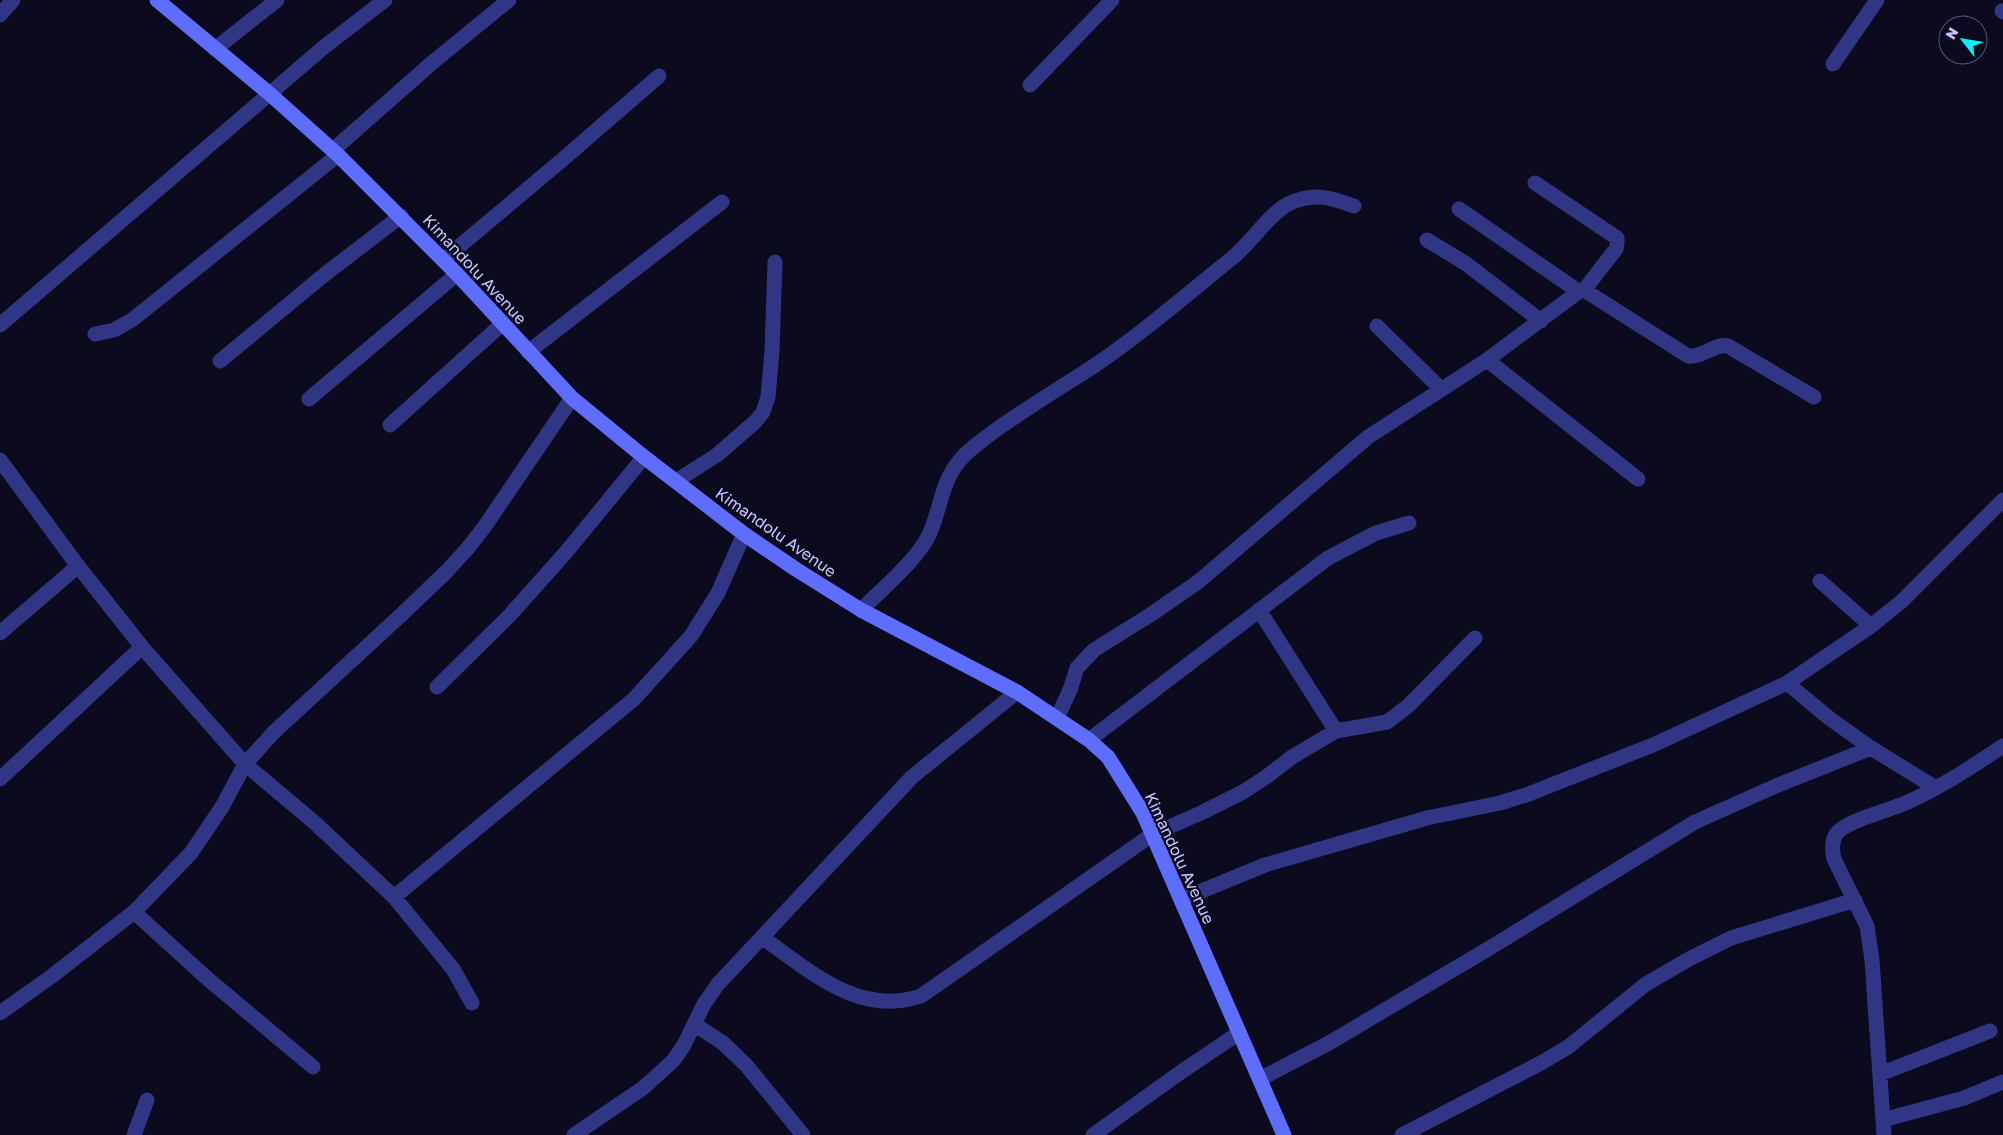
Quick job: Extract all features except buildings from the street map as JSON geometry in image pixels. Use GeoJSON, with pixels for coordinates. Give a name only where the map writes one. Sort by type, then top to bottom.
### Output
{"type":"FeatureCollection","features":[{"type":"Feature","properties":{"kind":"street"},"geometry":{"type":"LineString","coordinates":[[0,15],[14,0]]}},
{"type":"Feature","properties":{"kind":"street","name":"Kimandolu Avenue"},"geometry":{"type":"LineString","coordinates":[[157,0],[336,152],[457,274],[572,398],[644,457],[744,534],[861,610],[1017,692],[1089,740],[1108,757],[1143,813],[1153,834],[1284,1135]]}},
{"type":"Feature","properties":{"kind":"street"},"geometry":{"type":"LineString","coordinates":[[214,50],[277,0]]}},
{"type":"Feature","properties":{"kind":"street"},"geometry":{"type":"LineString","coordinates":[[0,324],[271,95],[324,47],[385,0]]}},
{"type":"Feature","properties":{"kind":"street"},"geometry":{"type":"LineString","coordinates":[[95,334],[114,330],[132,320],[336,152],[433,62],[509,0]]}},
{"type":"Feature","properties":{"kind":"street"},"geometry":{"type":"LineString","coordinates":[[1030,85],[1112,0]]}},
{"type":"Feature","properties":{"kind":"street"},"geometry":{"type":"LineString","coordinates":[[1833,64],[1877,0]]}},
{"type":"Feature","properties":{"kind":"street"},"geometry":{"type":"LineString","coordinates":[[443,260],[659,76]]}},
{"type":"Feature","properties":{"kind":"street"},"geometry":{"type":"LineString","coordinates":[[1057,718],[1070,690],[1077,668],[1083,659],[1094,650],[1150,616],[1198,582],[1368,437],[1487,360],[1581,291],[1616,249],[1618,243],[1616,238],[1535,182]]}},
{"type":"Feature","properties":{"kind":"street"},"geometry":{"type":"LineString","coordinates":[[861,610],[925,543],[933,525],[948,478],[957,463],[968,451],[1026,408],[1091,367],[1166,311],[1236,255],[1284,206],[1316,196],[1330,198],[1354,206]]}},
{"type":"Feature","properties":{"kind":"street"},"geometry":{"type":"LineString","coordinates":[[528,352],[722,202]]}},
{"type":"Feature","properties":{"kind":"street"},"geometry":{"type":"LineString","coordinates":[[1459,209],[1581,291],[1688,356],[1698,356],[1720,345],[1728,346],[1814,397]]}},
{"type":"Feature","properties":{"kind":"street"},"geometry":{"type":"LineString","coordinates":[[220,361],[324,275],[401,216]]}},
{"type":"Feature","properties":{"kind":"street"},"geometry":{"type":"LineString","coordinates":[[1427,240],[1465,264],[1541,322]]}},
{"type":"Feature","properties":{"kind":"street"},"geometry":{"type":"LineString","coordinates":[[676,482],[717,455],[756,422],[763,412],[768,397],[772,352],[775,262]]}},
{"type":"Feature","properties":{"kind":"street"},"geometry":{"type":"LineString","coordinates":[[309,399],[457,274]]}},
{"type":"Feature","properties":{"kind":"street"},"geometry":{"type":"LineString","coordinates":[[390,425],[502,324]]}},
{"type":"Feature","properties":{"kind":"street"},"geometry":{"type":"LineString","coordinates":[[1377,326],[1441,389]]}},
{"type":"Feature","properties":{"kind":"street"},"geometry":{"type":"LineString","coordinates":[[1487,360],[1638,480]]}},
{"type":"Feature","properties":{"kind":"street"},"geometry":{"type":"LineString","coordinates":[[1,1012],[134,912],[191,853],[222,807],[245,764],[274,732],[446,572],[484,526],[572,398]]}},
{"type":"Feature","properties":{"kind":"street"},"geometry":{"type":"LineString","coordinates":[[437,687],[510,615],[644,457]]}},
{"type":"Feature","properties":{"kind":"street"},"geometry":{"type":"LineString","coordinates":[[0,460],[78,566],[142,647],[245,764],[315,823],[394,897],[453,969],[472,1003]]}},
{"type":"Feature","properties":{"kind":"street"},"geometry":{"type":"LineString","coordinates":[[1182,899],[1265,865],[1427,818],[1500,803],[1526,795],[1653,746],[1788,682],[1871,626],[1902,601],[2003,500]]}},
{"type":"Feature","properties":{"kind":"street"},"geometry":{"type":"LineString","coordinates":[[1089,740],[1328,558],[1376,533],[1409,523]]}},
{"type":"Feature","properties":{"kind":"street"},"geometry":{"type":"LineString","coordinates":[[394,897],[634,699],[691,636],[718,594],[744,534]]}},
{"type":"Feature","properties":{"kind":"street"},"geometry":{"type":"LineString","coordinates":[[0,633],[78,566]]}},
{"type":"Feature","properties":{"kind":"street"},"geometry":{"type":"LineString","coordinates":[[1820,580],[1871,626]]}},
{"type":"Feature","properties":{"kind":"street"},"geometry":{"type":"LineString","coordinates":[[1259,610],[1336,731]]}},
{"type":"Feature","properties":{"kind":"street"},"geometry":{"type":"LineString","coordinates":[[763,938],[820,978],[850,994],[872,1001],[906,1001],[921,996],[1153,834],[1243,792],[1266,778],[1292,757],[1336,731],[1387,722],[1446,669],[1475,638]]}},
{"type":"Feature","properties":{"kind":"street"},"geometry":{"type":"LineString","coordinates":[[0,779],[142,647]]}},
{"type":"Feature","properties":{"kind":"street"},"geometry":{"type":"LineString","coordinates":[[1788,682],[1829,718],[1871,748],[1936,788]]}},
{"type":"Feature","properties":{"kind":"street"},"geometry":{"type":"LineString","coordinates":[[574,1135],[658,1075],[673,1061],[684,1045],[704,1004],[718,984],[912,777],[1017,692]]}},
{"type":"Feature","properties":{"kind":"street"},"geometry":{"type":"LineString","coordinates":[[2003,746],[1936,788],[1888,811],[1846,825],[1837,832],[1832,850],[1834,859],[1866,926],[1872,960],[1884,1128],[2003,1082]]}},
{"type":"Feature","properties":{"kind":"street"},"geometry":{"type":"LineString","coordinates":[[1260,1079],[1345,1034],[1695,822],[1778,785],[1871,748]]}},
{"type":"Feature","properties":{"kind":"street"},"geometry":{"type":"LineString","coordinates":[[1402,1135],[1568,1047],[1646,984],[1690,958],[1731,938],[1855,900]]}},
{"type":"Feature","properties":{"kind":"street"},"geometry":{"type":"LineString","coordinates":[[134,912],[209,980],[313,1067]]}},
{"type":"Feature","properties":{"kind":"street"},"geometry":{"type":"LineString","coordinates":[[694,1024],[722,1043],[746,1065],[803,1135]]}},
{"type":"Feature","properties":{"kind":"street"},"geometry":{"type":"LineString","coordinates":[[1880,1074],[1990,1031]]}},
{"type":"Feature","properties":{"kind":"street"},"geometry":{"type":"LineString","coordinates":[[1093,1135],[1239,1033]]}},
{"type":"Feature","properties":{"kind":"street"},"geometry":{"type":"LineString","coordinates":[[134,1135],[146,1100]]}}]}
